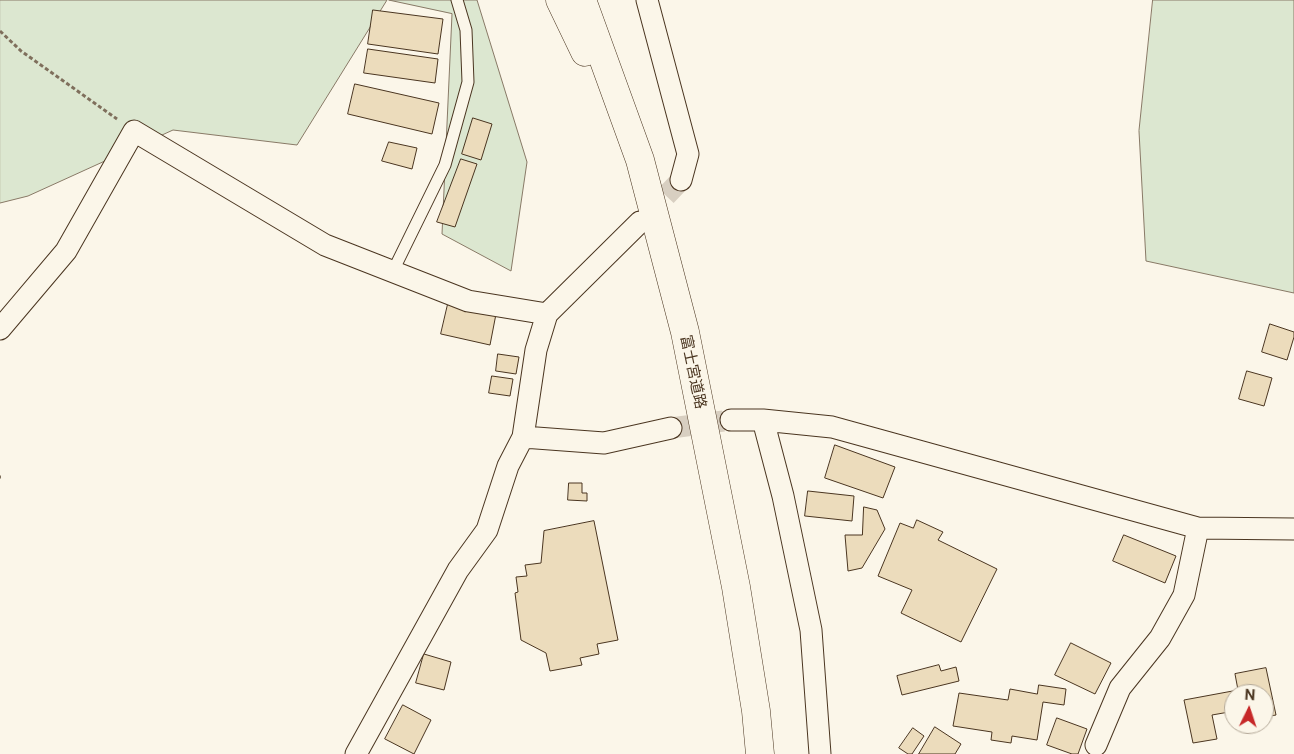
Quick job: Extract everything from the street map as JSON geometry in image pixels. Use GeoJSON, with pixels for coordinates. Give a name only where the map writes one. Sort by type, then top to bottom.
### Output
{"type":"FeatureCollection","features":[{"type":"Feature","properties":{"kind":"highway"},"geometry":{"type":"LineString","coordinates":[[560,0],[640,160]]}},
{"type":"Feature","properties":{"kind":"highway","name":"富士宮道路"},"geometry":{"type":"LineString","coordinates":[[582,0],[640,160],[685,332],[739,606],[756,710],[760,754]]}},
{"type":"Feature","properties":{"kind":"street"},"geometry":{"type":"LineString","coordinates":[[647,0],[688,154],[681,180]]}},
{"type":"Feature","properties":{"kind":"street"},"geometry":{"type":"LineString","coordinates":[[0,329],[66,251],[134,131],[326,245],[468,300],[548,314]]}},
{"type":"Feature","properties":{"kind":"street"},"geometry":{"type":"LineString","coordinates":[[356,754],[458,570],[487,530],[508,466],[522,438],[536,350],[548,314],[640,222]]}},
{"type":"Feature","properties":{"kind":"street"},"geometry":{"type":"LineString","coordinates":[[731,420],[763,420],[832,427],[1198,528],[1294,528]]}},
{"type":"Feature","properties":{"kind":"street"},"geometry":{"type":"LineString","coordinates":[[763,420],[783,496],[810,630],[820,754]]}},
{"type":"Feature","properties":{"kind":"street"},"geometry":{"type":"LineString","coordinates":[[522,438],[604,443],[671,428]]}},
{"type":"Feature","properties":{"kind":"street"},"geometry":{"type":"LineString","coordinates":[[1096,745],[1120,688],[1160,638],[1184,595],[1198,528]]}},
{"type":"Feature","properties":{"kind":"lane"},"geometry":{"type":"LineString","coordinates":[[393,272],[445,165],[468,82],[466,30],[457,0]]}},
{"type":"Feature","properties":{"kind":"path"},"geometry":{"type":"LineString","coordinates":[[0,31],[21,52],[134,131]]}},
{"type":"Feature","properties":{"kind":"green space"},"geometry":{"type":"Polygon","coordinates":[[[0,0],[387,0],[297,145],[173,130],[28,196],[0,203],[0,0]]]}},
{"type":"Feature","properties":{"kind":"green space"},"geometry":{"type":"Polygon","coordinates":[[[389,0],[477,0],[527,162],[511,271],[442,234],[452,14],[389,0]]]}},
{"type":"Feature","properties":{"kind":"green space"},"geometry":{"type":"Polygon","coordinates":[[[1153,0],[1294,0],[1294,293],[1146,261],[1139,131],[1153,0]]]}},
{"type":"Feature","properties":{"kind":"building"},"geometry":{"type":"Polygon","coordinates":[[[373,10],[443,19],[438,54],[368,44],[373,10]]]}},
{"type":"Feature","properties":{"kind":"building"},"geometry":{"type":"Polygon","coordinates":[[[368,49],[438,59],[435,83],[364,73],[368,49]]]}},
{"type":"Feature","properties":{"kind":"building"},"geometry":{"type":"Polygon","coordinates":[[[355,84],[439,103],[432,134],[348,114],[355,84]]]}},
{"type":"Feature","properties":{"kind":"building"},"geometry":{"type":"Polygon","coordinates":[[[473,118],[492,124],[481,160],[462,154],[473,118]]]}},
{"type":"Feature","properties":{"kind":"building"},"geometry":{"type":"Polygon","coordinates":[[[389,142],[417,148],[412,169],[382,161],[389,142]]]}},
{"type":"Feature","properties":{"kind":"building"},"geometry":{"type":"Polygon","coordinates":[[[461,159],[477,164],[455,227],[437,222],[461,159]]]}},
{"type":"Feature","properties":{"kind":"building"},"geometry":{"type":"Polygon","coordinates":[[[448,304],[496,314],[490,345],[441,334],[448,304]]]}},
{"type":"Feature","properties":{"kind":"building"},"geometry":{"type":"Polygon","coordinates":[[[1270,324],[1294,332],[1287,360],[1262,352],[1270,324]]]}},
{"type":"Feature","properties":{"kind":"building"},"geometry":{"type":"Polygon","coordinates":[[[498,354],[519,357],[516,374],[496,371],[498,354]]]}},
{"type":"Feature","properties":{"kind":"building"},"geometry":{"type":"Polygon","coordinates":[[[1247,371],[1272,378],[1264,406],[1239,399],[1247,371]]]}},
{"type":"Feature","properties":{"kind":"building"},"geometry":{"type":"Polygon","coordinates":[[[492,376],[513,379],[510,396],[489,393],[492,376]]]}},
{"type":"Feature","properties":{"kind":"building"},"geometry":{"type":"Polygon","coordinates":[[[835,445],[895,467],[883,498],[825,478],[835,445]]]}},
{"type":"Feature","properties":{"kind":"building"},"geometry":{"type":"Polygon","coordinates":[[[569,483],[582,483],[582,493],[587,493],[587,501],[568,500],[569,483]]]}},
{"type":"Feature","properties":{"kind":"building"},"geometry":{"type":"Polygon","coordinates":[[[808,491],[854,496],[852,521],[805,516],[808,491]]]}},
{"type":"Feature","properties":{"kind":"building"},"geometry":{"type":"Polygon","coordinates":[[[864,507],[877,510],[885,529],[862,568],[848,571],[845,535],[862,535],[864,507]]]}},
{"type":"Feature","properties":{"kind":"building"},"geometry":{"type":"Polygon","coordinates":[[[917,520],[943,532],[938,540],[997,569],[961,642],[901,613],[912,590],[878,576],[900,523],[913,528],[917,520]]]}},
{"type":"Feature","properties":{"kind":"building"},"geometry":{"type":"Polygon","coordinates":[[[594,521],[618,640],[597,644],[599,654],[580,658],[582,665],[550,671],[546,653],[521,640],[515,593],[518,592],[516,577],[527,576],[525,565],[541,563],[544,531],[594,521]]]}},
{"type":"Feature","properties":{"kind":"building"},"geometry":{"type":"Polygon","coordinates":[[[1124,535],[1176,556],[1165,583],[1113,561],[1124,535]]]}},
{"type":"Feature","properties":{"kind":"building"},"geometry":{"type":"Polygon","coordinates":[[[1071,643],[1111,663],[1095,694],[1055,675],[1071,643]]]}},
{"type":"Feature","properties":{"kind":"building"},"geometry":{"type":"Polygon","coordinates":[[[424,654],[451,662],[444,690],[416,683],[424,654]]]}},
{"type":"Feature","properties":{"kind":"building"},"geometry":{"type":"Polygon","coordinates":[[[939,665],[941,671],[956,667],[959,681],[902,695],[897,676],[939,665]]]}},
{"type":"Feature","properties":{"kind":"building"},"geometry":{"type":"Polygon","coordinates":[[[1266,668],[1269,684],[1237,684],[1235,674],[1266,668]]]}},
{"type":"Feature","properties":{"kind":"building"},"geometry":{"type":"Polygon","coordinates":[[[1039,685],[1066,689],[1064,705],[1043,702],[1037,740],[1012,736],[1011,743],[991,740],[992,732],[953,726],[959,693],[1008,700],[1010,689],[1037,694],[1039,685]]]}},
{"type":"Feature","properties":{"kind":"building"},"geometry":{"type":"Polygon","coordinates":[[[1224,693],[1224,713],[1212,715],[1217,739],[1193,743],[1184,700],[1224,693]]]}},
{"type":"Feature","properties":{"kind":"building"},"geometry":{"type":"Polygon","coordinates":[[[403,705],[431,720],[414,754],[385,739],[403,705]]]}},
{"type":"Feature","properties":{"kind":"building"},"geometry":{"type":"Polygon","coordinates":[[[1057,718],[1087,729],[1078,754],[1072,754],[1047,745],[1057,718]]]}},
{"type":"Feature","properties":{"kind":"building"},"geometry":{"type":"Polygon","coordinates":[[[935,727],[961,744],[955,754],[919,754],[935,727]]]}},
{"type":"Feature","properties":{"kind":"building"},"geometry":{"type":"Polygon","coordinates":[[[913,728],[924,736],[912,754],[908,754],[899,748],[913,728]]]}},
{"type":"Feature","properties":{"kind":"tunnel"},"geometry":{"type":"LineString","coordinates":[[644,219],[681,180]]}},
{"type":"Feature","properties":{"kind":"tunnel"},"geometry":{"type":"LineString","coordinates":[[671,428],[731,420]]}}]}
